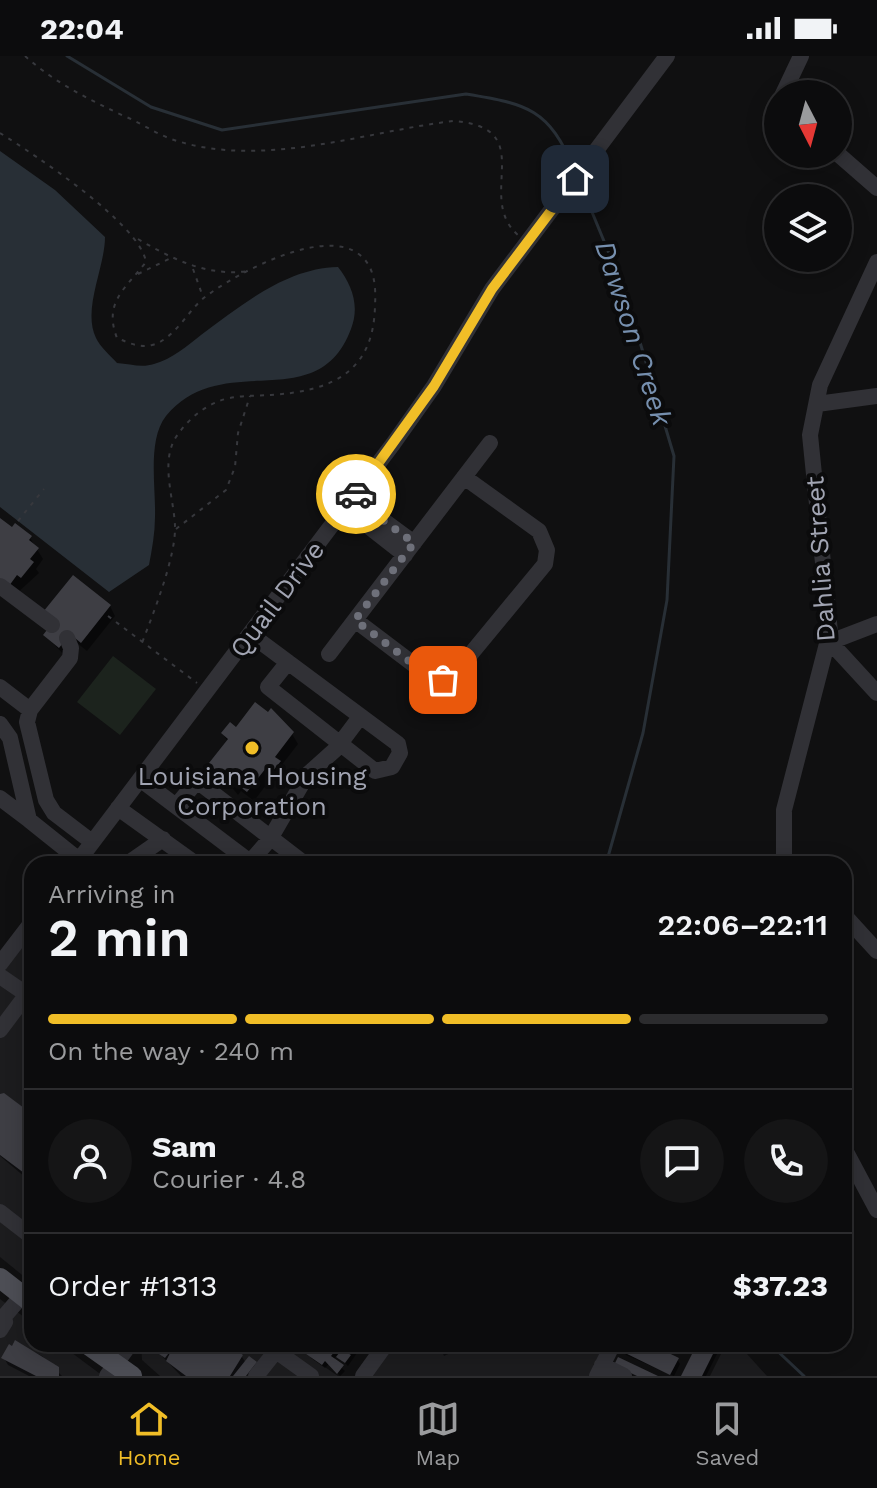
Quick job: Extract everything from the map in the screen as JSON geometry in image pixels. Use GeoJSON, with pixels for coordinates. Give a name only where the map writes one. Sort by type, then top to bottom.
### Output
{"type":"FeatureCollection","features":[{"type":"Feature","properties":{"kind":"main road"},"geometry":{"type":"LineString","coordinates":[[0,1278],[24,1292]]}},
{"type":"Feature","properties":{"kind":"main road"},"geometry":{"type":"LineString","coordinates":[[96,1352],[118,1372]]}},
{"type":"Feature","properties":{"kind":"street","name":"Quail Drive"},"geometry":{"type":"LineString","coordinates":[[82,856],[349,503],[422,403],[472,320],[527,242],[667,56]]}},
{"type":"Feature","properties":{"kind":"street"},"geometry":{"type":"LineString","coordinates":[[790,80],[801,56]]}},
{"type":"Feature","properties":{"kind":"street"},"geometry":{"type":"LineString","coordinates":[[852,166],[877,188]]}},
{"type":"Feature","properties":{"kind":"street","name":"Dahlia Street"},"geometry":{"type":"LineString","coordinates":[[786,856],[784,810],[830,642],[810,435],[820,385],[838,340],[877,262]]}},
{"type":"Feature","properties":{"kind":"street"},"geometry":{"type":"LineString","coordinates":[[817,404],[877,396]]}},
{"type":"Feature","properties":{"kind":"street"},"geometry":{"type":"LineString","coordinates":[[329,654],[490,443]]}},
{"type":"Feature","properties":{"kind":"street"},"geometry":{"type":"LineString","coordinates":[[355,620],[429,676],[443,680],[451,678],[471,658],[545,564],[547,550],[539,531],[464,477]]}},
{"type":"Feature","properties":{"kind":"street"},"geometry":{"type":"LineString","coordinates":[[349,503],[409,549]]}},
{"type":"Feature","properties":{"kind":"street"},"geometry":{"type":"LineString","coordinates":[[0,586],[52,625]]}},
{"type":"Feature","properties":{"kind":"street"},"geometry":{"type":"LineString","coordinates":[[877,624],[830,642],[877,693]]}},
{"type":"Feature","properties":{"kind":"street"},"geometry":{"type":"LineString","coordinates":[[250,634],[288,662],[360,717],[398,744],[398,761],[383,771],[375,771],[268,687],[288,662]]}},
{"type":"Feature","properties":{"kind":"street"},"geometry":{"type":"LineString","coordinates":[[67,638],[71,648],[70,658],[30,710],[28,727],[46,800],[54,813],[92,842]]}},
{"type":"Feature","properties":{"kind":"street"},"geometry":{"type":"LineString","coordinates":[[0,687],[30,710]]}},
{"type":"Feature","properties":{"kind":"street"},"geometry":{"type":"LineString","coordinates":[[257,856],[298,788],[340,744],[360,717]]}},
{"type":"Feature","properties":{"kind":"street"},"geometry":{"type":"LineString","coordinates":[[0,724],[10,738],[29,820]]}},
{"type":"Feature","properties":{"kind":"street"},"geometry":{"type":"LineString","coordinates":[[140,779],[243,856]]}},
{"type":"Feature","properties":{"kind":"street"},"geometry":{"type":"LineString","coordinates":[[176,806],[197,781],[294,856]]}},
{"type":"Feature","properties":{"kind":"street"},"geometry":{"type":"LineString","coordinates":[[0,798],[71,856]]}},
{"type":"Feature","properties":{"kind":"street"},"geometry":{"type":"LineString","coordinates":[[118,808],[185,856]]}},
{"type":"Feature","properties":{"kind":"street"},"geometry":{"type":"LineString","coordinates":[[139,856],[163,839]]}},
{"type":"Feature","properties":{"kind":"street"},"geometry":{"type":"LineString","coordinates":[[852,924],[877,951]]}},
{"type":"Feature","properties":{"kind":"street"},"geometry":{"type":"LineString","coordinates":[[0,964],[24,932]]}},
{"type":"Feature","properties":{"kind":"street"},"geometry":{"type":"LineString","coordinates":[[0,976],[24,993]]}},
{"type":"Feature","properties":{"kind":"street"},"geometry":{"type":"LineString","coordinates":[[0,1030],[24,1002]]}},
{"type":"Feature","properties":{"kind":"street"},"geometry":{"type":"LineString","coordinates":[[852,1163],[877,1210]]}},
{"type":"Feature","properties":{"kind":"street"},"geometry":{"type":"LineString","coordinates":[[0,1212],[24,1231]]}},
{"type":"Feature","properties":{"kind":"street"},"geometry":{"type":"LineString","coordinates":[[1,1322],[24,1298]]}},
{"type":"Feature","properties":{"kind":"street"},"geometry":{"type":"LineString","coordinates":[[118,1372],[127,1352]]}},
{"type":"Feature","properties":{"kind":"street"},"geometry":{"type":"LineString","coordinates":[[256,1376],[266,1352]]}},
{"type":"Feature","properties":{"kind":"street"},"geometry":{"type":"LineString","coordinates":[[277,1352],[311,1376]]}},
{"type":"Feature","properties":{"kind":"street"},"geometry":{"type":"LineString","coordinates":[[363,1376],[380,1352]]}},
{"type":"Feature","properties":{"kind":"street"},"geometry":{"type":"LineString","coordinates":[[609,1352],[600,1371],[624,1376]]}},
{"type":"Feature","properties":{"kind":"path"},"geometry":{"type":"LineString","coordinates":[[25,56],[55,81],[83,97],[173,140],[208,147],[265,150],[453,121],[480,126],[500,143],[502,208],[511,230],[527,242]]}},
{"type":"Feature","properties":{"kind":"path"},"geometry":{"type":"LineString","coordinates":[[0,133],[38,158],[135,237],[192,267],[232,274],[253,270]]}},
{"type":"Feature","properties":{"kind":"path"},"geometry":{"type":"LineString","coordinates":[[135,237],[144,248],[146,262],[120,289],[112,324],[117,338],[133,345],[154,345],[179,325],[203,298],[253,270],[322,243],[344,245],[362,256],[371,269],[375,304],[374,326],[366,352],[347,375],[321,389],[218,401],[192,418],[174,440],[169,461],[175,529],[156,605],[142,643]]}},
{"type":"Feature","properties":{"kind":"path"},"geometry":{"type":"LineString","coordinates":[[135,276],[173,257]]}},
{"type":"Feature","properties":{"kind":"path"},"geometry":{"type":"LineString","coordinates":[[192,267],[203,298]]}},
{"type":"Feature","properties":{"kind":"path"},"geometry":{"type":"LineString","coordinates":[[175,529],[226,490],[235,467],[238,433],[250,396]]}},
{"type":"Feature","properties":{"kind":"path"},"geometry":{"type":"LineString","coordinates":[[18,521],[44,489]]}},
{"type":"Feature","properties":{"kind":"path"},"geometry":{"type":"LineString","coordinates":[[108,616],[207,691]]}},
{"type":"Feature","properties":{"kind":"shaded area"},"geometry":{"type":"Polygon","coordinates":[[[0,151],[55,190],[105,237],[93,301],[92,327],[98,341],[117,363],[145,366],[167,359],[265,290],[319,269],[338,267],[355,304],[351,329],[336,356],[316,371],[293,378],[214,386],[189,396],[166,416],[160,426],[154,451],[155,523],[149,565],[109,592],[0,507],[0,151]]]}},
{"type":"Feature","properties":{"kind":"shaded area"},"geometry":{"type":"Polygon","coordinates":[[[113,656],[156,689],[120,735],[77,702],[113,656]]]}},
{"type":"Feature","properties":{"kind":"shaded area"},"geometry":{"type":"Polygon","coordinates":[[[24,943],[24,1276],[0,1257],[0,975],[24,943]]]}},
{"type":"Feature","properties":{"kind":"shaded area"},"geometry":{"type":"Polygon","coordinates":[[[0,1299],[24,1317],[24,1352],[71,1352],[103,1376],[0,1376],[0,1299]]]}},
{"type":"Feature","properties":{"kind":"shaded area"},"geometry":{"type":"Polygon","coordinates":[[[142,1352],[303,1352],[338,1376],[160,1376],[142,1360],[142,1352]]]}},
{"type":"Feature","properties":{"kind":"shaded area"},"geometry":{"type":"Polygon","coordinates":[[[388,1352],[601,1352],[589,1376],[372,1376],[388,1352]]]}},
{"type":"Feature","properties":{"kind":"shaded area"},"geometry":{"type":"Polygon","coordinates":[[[722,1352],[745,1352],[767,1376],[710,1376],[722,1352]]]}},
{"type":"Feature","properties":{"kind":"building"},"geometry":{"type":"Polygon","coordinates":[[[0,518],[12,527],[15,523],[32,536],[29,540],[39,548],[30,559],[34,562],[21,578],[17,575],[9,586],[0,579],[0,518]]]}},
{"type":"Feature","properties":{"kind":"building"},"geometry":{"type":"Polygon","coordinates":[[[73,575],[111,605],[81,643],[70,634],[59,648],[43,635],[54,621],[43,612],[73,575]]]}},
{"type":"Feature","properties":{"kind":"building","name":"Louisiana Housing Corporation"},"geometry":{"type":"Polygon","coordinates":[[[255,702],[268,712],[271,708],[294,732],[275,757],[281,761],[272,772],[266,768],[247,792],[235,783],[231,787],[209,763],[228,739],[221,733],[230,722],[236,727],[255,702]]]}},
{"type":"Feature","properties":{"kind":"building"},"geometry":{"type":"Polygon","coordinates":[[[4,1093],[24,1108],[24,1173],[0,1155],[0,1094],[4,1093]]]}},
{"type":"Feature","properties":{"kind":"building"},"geometry":{"type":"Polygon","coordinates":[[[15,1340],[24,1346],[24,1352],[35,1352],[59,1367],[59,1376],[36,1376],[1,1358],[9,1344],[12,1346],[15,1340]]]}},
{"type":"Feature","properties":{"kind":"building"},"geometry":{"type":"Polygon","coordinates":[[[156,1352],[170,1352],[165,1358],[156,1352]]]}},
{"type":"Feature","properties":{"kind":"building"},"geometry":{"type":"Polygon","coordinates":[[[170,1352],[239,1352],[243,1355],[230,1376],[186,1376],[166,1361],[170,1352]]]}},
{"type":"Feature","properties":{"kind":"building"},"geometry":{"type":"Polygon","coordinates":[[[334,1352],[331,1356],[344,1365],[337,1374],[325,1361],[322,1365],[306,1354],[334,1352]]]}},
{"type":"Feature","properties":{"kind":"building"},"geometry":{"type":"Polygon","coordinates":[[[623,1352],[667,1352],[679,1358],[670,1375],[623,1352]]]}},
{"type":"Feature","properties":{"kind":"building"},"geometry":{"type":"Polygon","coordinates":[[[693,1352],[714,1352],[702,1376],[681,1376],[693,1352]]]}},
{"type":"Feature","properties":{"kind":"building"},"geometry":{"type":"Polygon","coordinates":[[[339,1353],[351,1355],[345,1363],[336,1357],[339,1353]]]}},
{"type":"Feature","properties":{"kind":"building"},"geometry":{"type":"Polygon","coordinates":[[[249,1356],[257,1362],[246,1376],[233,1376],[249,1356]]]}},
{"type":"Feature","properties":{"kind":"building"},"geometry":{"type":"Polygon","coordinates":[[[618,1357],[658,1376],[637,1376],[614,1365],[618,1357]]]}},
{"type":"Feature","properties":{"kind":"waterway","name":"Dawson Creek"},"geometry":{"type":"LineString","coordinates":[[67,56],[151,107],[222,130],[466,94],[506,102],[521,106],[545,122],[565,149],[574,169]]}},
{"type":"Feature","properties":{"kind":"waterway","name":"Dawson Creek"},"geometry":{"type":"LineString","coordinates":[[580,183],[625,292],[674,456],[667,600],[643,733],[608,856]]}},
{"type":"Feature","properties":{"kind":"waterway","name":"Dawson Creek"},"geometry":{"type":"LineString","coordinates":[[778,1352],[804,1376]]}},
{"type":"Feature","properties":{"kind":"way so far"},"geometry":{"type":"LineString","coordinates":[[356,494],[353,498],[414,543],[355,620],[429,676],[443,680]]}},
{"type":"Feature","properties":{"kind":"place","name":"Louisiana Housing Corporation"},"geometry":{"type":"Point","coordinates":[252,748]}},
{"type":"Feature","properties":{"kind":"route"},"geometry":{"type":"LineString","coordinates":[[356,494],[434,386],[492,289],[575,179]]}}]}
